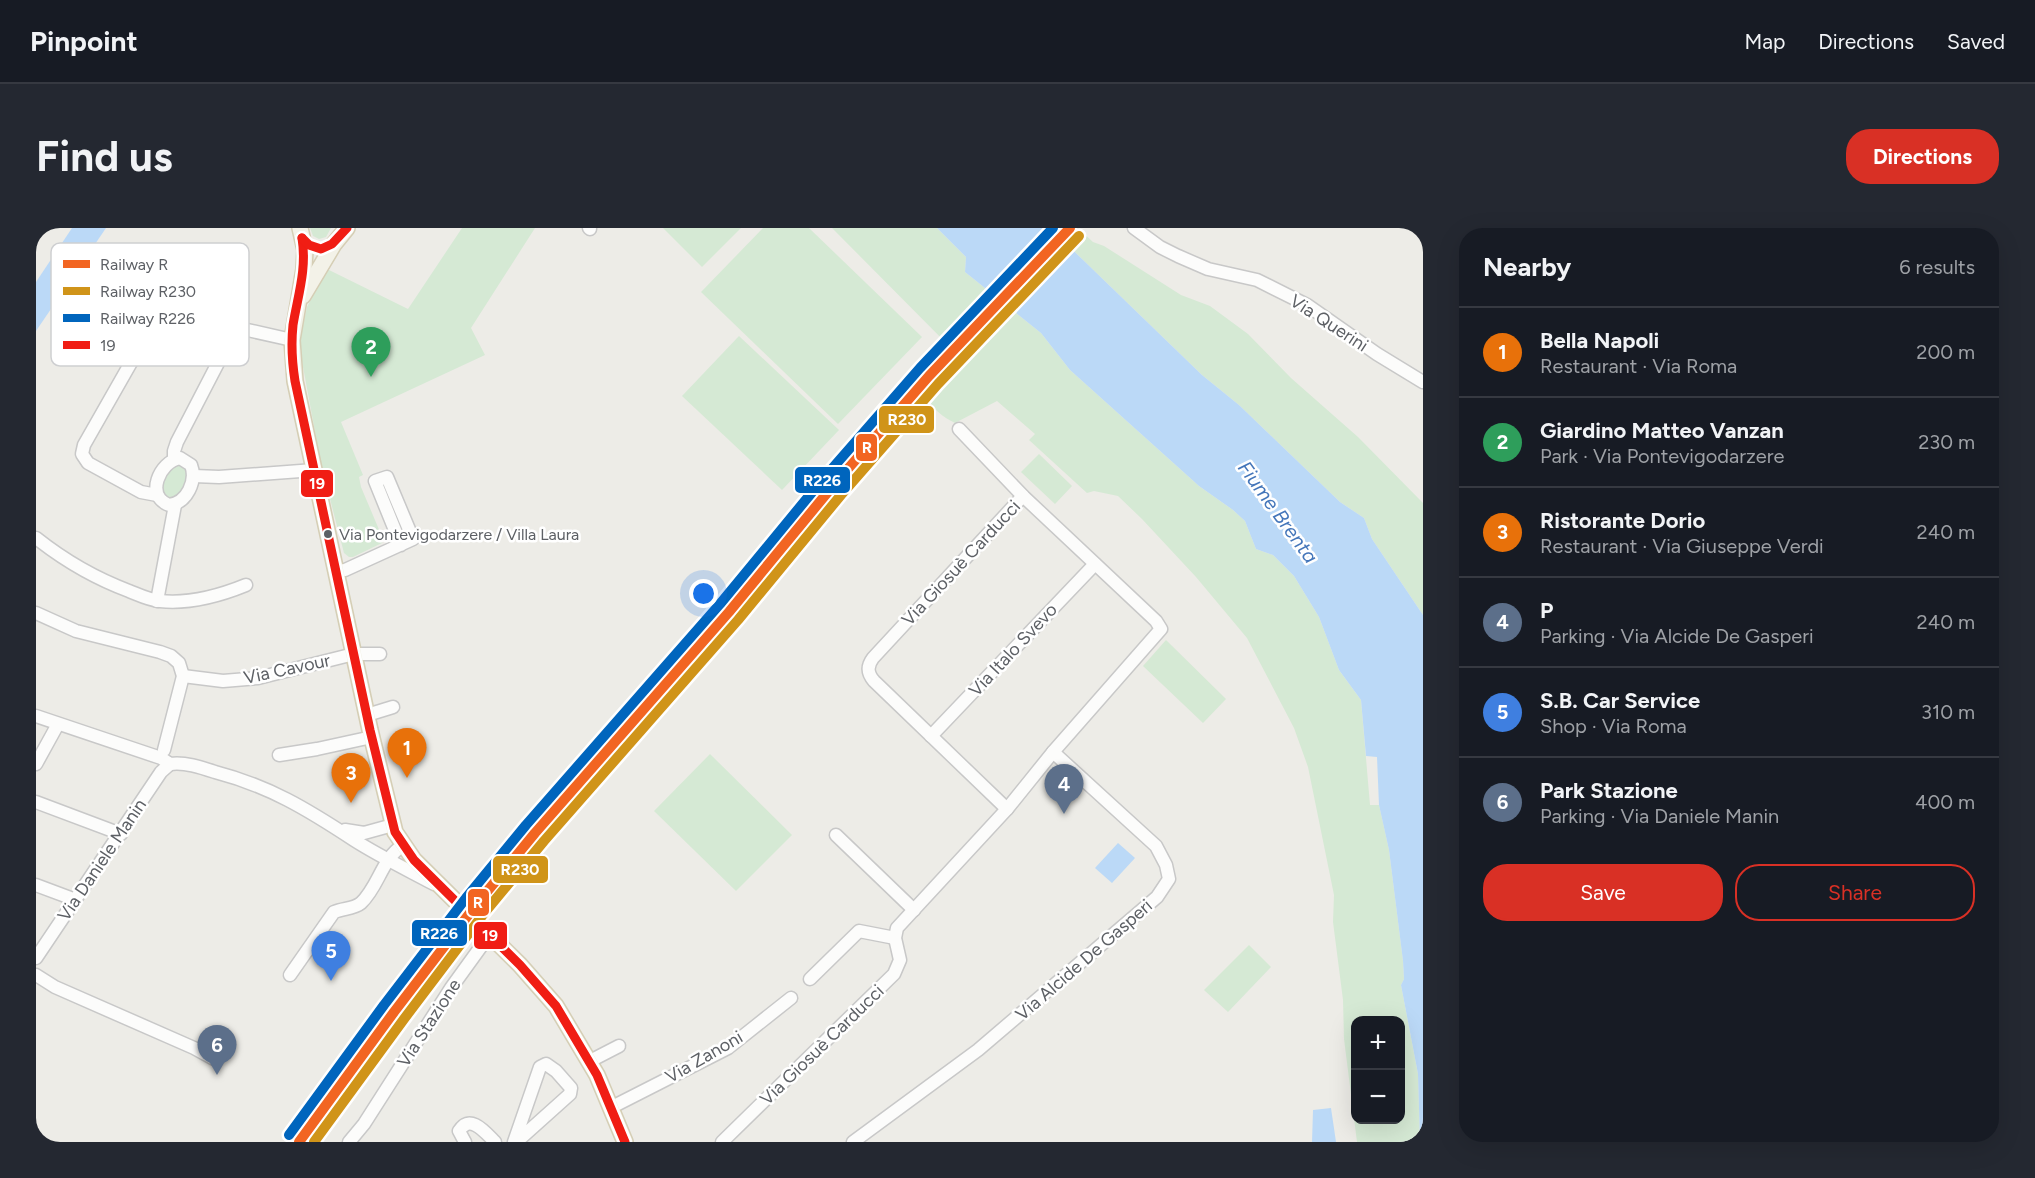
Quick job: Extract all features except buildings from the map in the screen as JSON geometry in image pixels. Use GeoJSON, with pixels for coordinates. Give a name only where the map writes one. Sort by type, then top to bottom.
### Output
{"type":"FeatureCollection","features":[{"type":"Feature","properties":{"kind":"main road"},"geometry":{"type":"LineString","coordinates":[[301,233],[311,246],[323,249],[340,234]]}},
{"type":"Feature","properties":{"kind":"main road"},"geometry":{"type":"LineString","coordinates":[[301,233],[305,250],[304,269],[292,340],[296,381],[339,587],[393,825],[414,860],[538,984],[565,1020],[590,1061],[612,1107],[624,1142]]}},
{"type":"Feature","properties":{"kind":"main road"},"geometry":{"type":"LineString","coordinates":[[299,305],[340,234]]}},
{"type":"Feature","properties":{"kind":"street","name":"Via Querini"},"geometry":{"type":"LineString","coordinates":[[1134,228],[1160,247],[1178,256],[1208,269],[1257,280],[1307,306],[1377,354],[1423,381]]}},
{"type":"Feature","properties":{"kind":"street"},"geometry":{"type":"LineString","coordinates":[[249,330],[292,340]]}},
{"type":"Feature","properties":{"kind":"street"},"geometry":{"type":"LineString","coordinates":[[129,366],[84,445],[82,454],[88,463],[141,492],[157,495],[164,503],[175,505]]}},
{"type":"Feature","properties":{"kind":"street"},"geometry":{"type":"LineString","coordinates":[[174,459],[177,442],[216,366]]}},
{"type":"Feature","properties":{"kind":"street"},"geometry":{"type":"LineString","coordinates":[[959,429],[1023,496]]}},
{"type":"Feature","properties":{"kind":"street"},"geometry":{"type":"LineString","coordinates":[[157,495],[157,484],[162,470],[174,459],[186,460],[191,465],[194,476],[184,498],[175,505],[157,601]]}},
{"type":"Feature","properties":{"kind":"street"},"geometry":{"type":"LineString","coordinates":[[194,476],[219,477],[314,470]]}},
{"type":"Feature","properties":{"kind":"street"},"geometry":{"type":"LineString","coordinates":[[336,571],[345,570],[400,545],[412,539],[387,477],[375,481],[400,545]]}},
{"type":"Feature","properties":{"kind":"street","name":"Via Giosuè Carducci"},"geometry":{"type":"LineString","coordinates":[[722,1142],[894,974],[900,960],[895,938],[897,928],[1007,809],[1053,752],[1161,629],[1023,496],[870,662],[868,671],[874,681],[1007,809]]}},
{"type":"Feature","properties":{"kind":"street"},"geometry":{"type":"LineString","coordinates":[[36,538],[81,570],[157,601],[176,602],[203,598],[226,593],[246,585]]}},
{"type":"Feature","properties":{"kind":"street","name":"Via Italo Svevo"},"geometry":{"type":"LineString","coordinates":[[931,736],[1095,564]]}},
{"type":"Feature","properties":{"kind":"street"},"geometry":{"type":"LineString","coordinates":[[36,613],[76,631],[171,656],[179,663],[183,676],[165,750]]}},
{"type":"Feature","properties":{"kind":"street","name":"Via Cavour"},"geometry":{"type":"LineString","coordinates":[[183,676],[223,681],[258,678],[354,654],[380,654]]}},
{"type":"Feature","properties":{"kind":"street"},"geometry":{"type":"LineString","coordinates":[[367,715],[393,707]]}},
{"type":"Feature","properties":{"kind":"street"},"geometry":{"type":"LineString","coordinates":[[36,716],[161,758],[170,764],[180,762],[246,780],[272,791],[440,887]]}},
{"type":"Feature","properties":{"kind":"street"},"geometry":{"type":"LineString","coordinates":[[36,764],[58,724]]}},
{"type":"Feature","properties":{"kind":"street"},"geometry":{"type":"LineString","coordinates":[[279,755],[372,737]]}},
{"type":"Feature","properties":{"kind":"street","name":"Via Alcide De Gasperi"},"geometry":{"type":"LineString","coordinates":[[853,1142],[978,1050],[1157,897],[1169,879],[1166,865],[1156,846],[1053,752]]}},
{"type":"Feature","properties":{"kind":"street","name":"Via Daniele Manin"},"geometry":{"type":"LineString","coordinates":[[36,958],[161,772],[170,764]]}},
{"type":"Feature","properties":{"kind":"street"},"geometry":{"type":"LineString","coordinates":[[36,802],[121,834]]}},
{"type":"Feature","properties":{"kind":"street"},"geometry":{"type":"LineString","coordinates":[[338,828],[364,833],[393,825]]}},
{"type":"Feature","properties":{"kind":"street"},"geometry":{"type":"LineString","coordinates":[[836,835],[914,910]]}},
{"type":"Feature","properties":{"kind":"street"},"geometry":{"type":"LineString","coordinates":[[290,975],[334,912],[344,907],[355,907],[363,901],[388,859],[403,845]]}},
{"type":"Feature","properties":{"kind":"street"},"geometry":{"type":"LineString","coordinates":[[36,885],[76,900]]}},
{"type":"Feature","properties":{"kind":"street","name":"Via Stazione"},"geometry":{"type":"LineString","coordinates":[[349,1142],[364,1124],[456,981],[498,926]]}},
{"type":"Feature","properties":{"kind":"street"},"geometry":{"type":"LineString","coordinates":[[810,979],[859,931],[895,938]]}},
{"type":"Feature","properties":{"kind":"street"},"geometry":{"type":"LineString","coordinates":[[36,975],[55,987],[214,1059]]}},
{"type":"Feature","properties":{"kind":"street","name":"Via Zanoni"},"geometry":{"type":"LineString","coordinates":[[612,1107],[728,1048],[791,998]]}},
{"type":"Feature","properties":{"kind":"street"},"geometry":{"type":"LineString","coordinates":[[590,1061],[619,1046]]}},
{"type":"Feature","properties":{"kind":"street"},"geometry":{"type":"LineString","coordinates":[[546,1064],[556,1071],[571,1088],[570,1094],[514,1142],[540,1067],[546,1064]]}},
{"type":"Feature","properties":{"kind":"street"},"geometry":{"type":"LineString","coordinates":[[465,1142],[459,1131],[464,1124],[470,1123],[481,1127],[495,1142]]}},
{"type":"Feature","properties":{"kind":"street","name":"Via Stazione"},"geometry":{"type":"LineString","coordinates":[[356,1142],[364,1124]]}},
{"type":"Feature","properties":{"kind":"green space"},"geometry":{"type":"Polygon","coordinates":[[[310,228],[331,228],[326,237],[319,239],[313,236],[310,228]]]}},
{"type":"Feature","properties":{"kind":"green space"},"geometry":{"type":"Polygon","coordinates":[[[462,228],[535,228],[471,328],[485,355],[341,422],[363,475],[359,477],[361,487],[383,539],[382,543],[349,557],[344,553],[321,464],[299,345],[307,307],[327,269],[408,309],[462,228]]]}},
{"type":"Feature","properties":{"kind":"green space"},"geometry":{"type":"Polygon","coordinates":[[[663,228],[741,228],[702,267],[663,228]]]}},
{"type":"Feature","properties":{"kind":"green space"},"geometry":{"type":"Polygon","coordinates":[[[763,228],[809,228],[922,337],[838,424],[701,292],[763,228]]]}},
{"type":"Feature","properties":{"kind":"green space"},"geometry":{"type":"Polygon","coordinates":[[[832,228],[937,228],[966,257],[965,272],[1041,333],[1070,370],[1199,486],[1245,521],[1256,549],[1273,555],[1294,576],[1319,617],[1339,670],[1361,700],[1370,805],[1379,805],[1389,850],[1403,961],[1404,979],[1401,985],[1418,1074],[1420,1142],[1357,1142],[1355,1124],[1405,1124],[1405,1016],[1351,1016],[1351,1094],[1344,1039],[1343,1000],[1333,922],[1334,895],[1308,767],[1294,728],[1247,638],[1196,577],[1118,496],[1094,491],[1087,493],[1029,440],[1035,434],[997,401],[955,423],[934,408],[926,396],[960,362],[959,356],[832,228]]]}},
{"type":"Feature","properties":{"kind":"green space"},"geometry":{"type":"Polygon","coordinates":[[[1050,228],[1078,228],[1093,242],[1104,246],[1181,295],[1210,306],[1248,334],[1291,378],[1358,437],[1423,503],[1423,615],[1372,539],[1364,518],[1340,502],[1239,405],[1202,375],[1050,228]]]}},
{"type":"Feature","properties":{"kind":"green space"},"geometry":{"type":"Polygon","coordinates":[[[739,336],[839,430],[782,490],[682,396],[739,336]]]}},
{"type":"Feature","properties":{"kind":"green space"},"geometry":{"type":"Polygon","coordinates":[[[1039,454],[1072,486],[1055,504],[1021,472],[1039,454]]]}},
{"type":"Feature","properties":{"kind":"green space"},"geometry":{"type":"Polygon","coordinates":[[[178,464],[188,469],[186,479],[181,491],[170,500],[164,497],[161,487],[168,472],[178,464]]]}},
{"type":"Feature","properties":{"kind":"green space"},"geometry":{"type":"Polygon","coordinates":[[[1166,640],[1226,699],[1203,723],[1143,666],[1166,640]]]}},
{"type":"Feature","properties":{"kind":"green space"},"geometry":{"type":"Polygon","coordinates":[[[710,754],[792,835],[736,891],[654,811],[710,754]]]}},
{"type":"Feature","properties":{"kind":"green space"},"geometry":{"type":"Polygon","coordinates":[[[1249,945],[1271,967],[1228,1012],[1204,990],[1249,945]]]}},
{"type":"Feature","properties":{"kind":"water"},"geometry":{"type":"Polygon","coordinates":[[[72,228],[106,228],[96,243],[62,243],[72,228]]]}},
{"type":"Feature","properties":{"kind":"water","name":"Fiume Brenta"},"geometry":{"type":"Polygon","coordinates":[[[937,228],[1050,228],[1202,375],[1239,405],[1340,502],[1364,518],[1372,539],[1423,615],[1423,1142],[1420,1142],[1418,1074],[1401,985],[1404,979],[1403,961],[1389,850],[1379,805],[1377,757],[1366,756],[1361,700],[1339,670],[1319,617],[1294,576],[1273,555],[1256,549],[1245,521],[1199,486],[1070,370],[1041,333],[965,272],[966,257],[937,228]]]}},
{"type":"Feature","properties":{"kind":"water"},"geometry":{"type":"Polygon","coordinates":[[[51,260],[51,309],[36,331],[36,282],[51,260]]]}},
{"type":"Feature","properties":{"kind":"water"},"geometry":{"type":"Polygon","coordinates":[[[1118,843],[1135,858],[1112,883],[1095,868],[1118,843]]]}},
{"type":"Feature","properties":{"kind":"water"},"geometry":{"type":"Polygon","coordinates":[[[1331,1108],[1336,1142],[1312,1142],[1313,1110],[1331,1108]]]}},
{"type":"Feature","properties":{"kind":"rail line","name":"R226"},"geometry":{"type":"LineString","coordinates":[[289,1135],[384,1005],[466,898],[526,825],[720,604],[823,479],[920,368],[1053,228]]}},
{"type":"Feature","properties":{"kind":"rail line","name":"R"},"geometry":{"type":"LineString","coordinates":[[299,1142],[394,1012],[535,833],[729,612],[832,487],[929,376],[1070,228]]}},
{"type":"Feature","properties":{"kind":"rail line","name":"R230"},"geometry":{"type":"LineString","coordinates":[[314,1142],[485,912],[544,841],[738,620],[841,495],[938,384],[1079,236]]}},
{"type":"Feature","properties":{"kind":"transit line","name":"19"},"geometry":{"type":"LineString","coordinates":[[302,238],[309,245],[321,249],[332,244],[347,228]]}},
{"type":"Feature","properties":{"kind":"transit line","name":"19"},"geometry":{"type":"LineString","coordinates":[[302,238],[303,271],[292,332],[295,381],[370,730],[395,832],[414,860],[520,965],[556,1006],[597,1075],[625,1142]]}},
{"type":"Feature","properties":{"kind":"place","name":"Giardino Matteo Vanzan"},"geometry":{"type":"Point","coordinates":[371,377]}},
{"type":"Feature","properties":{"kind":"place","name":"Via Pontevigodarzere / Villa Laura"},"geometry":{"type":"Point","coordinates":[328,534]}},
{"type":"Feature","properties":{"kind":"place","name":"Bella Napoli"},"geometry":{"type":"Point","coordinates":[407,778]}},
{"type":"Feature","properties":{"kind":"place","name":"Ristorante Dorio"},"geometry":{"type":"Point","coordinates":[351,803]}},
{"type":"Feature","properties":{"kind":"place","name":"P"},"geometry":{"type":"Point","coordinates":[1064,814]}},
{"type":"Feature","properties":{"kind":"place","name":"S.B. Car Service"},"geometry":{"type":"Point","coordinates":[331,981]}},
{"type":"Feature","properties":{"kind":"place","name":"Park Stazione"},"geometry":{"type":"Point","coordinates":[217,1075]}}]}
